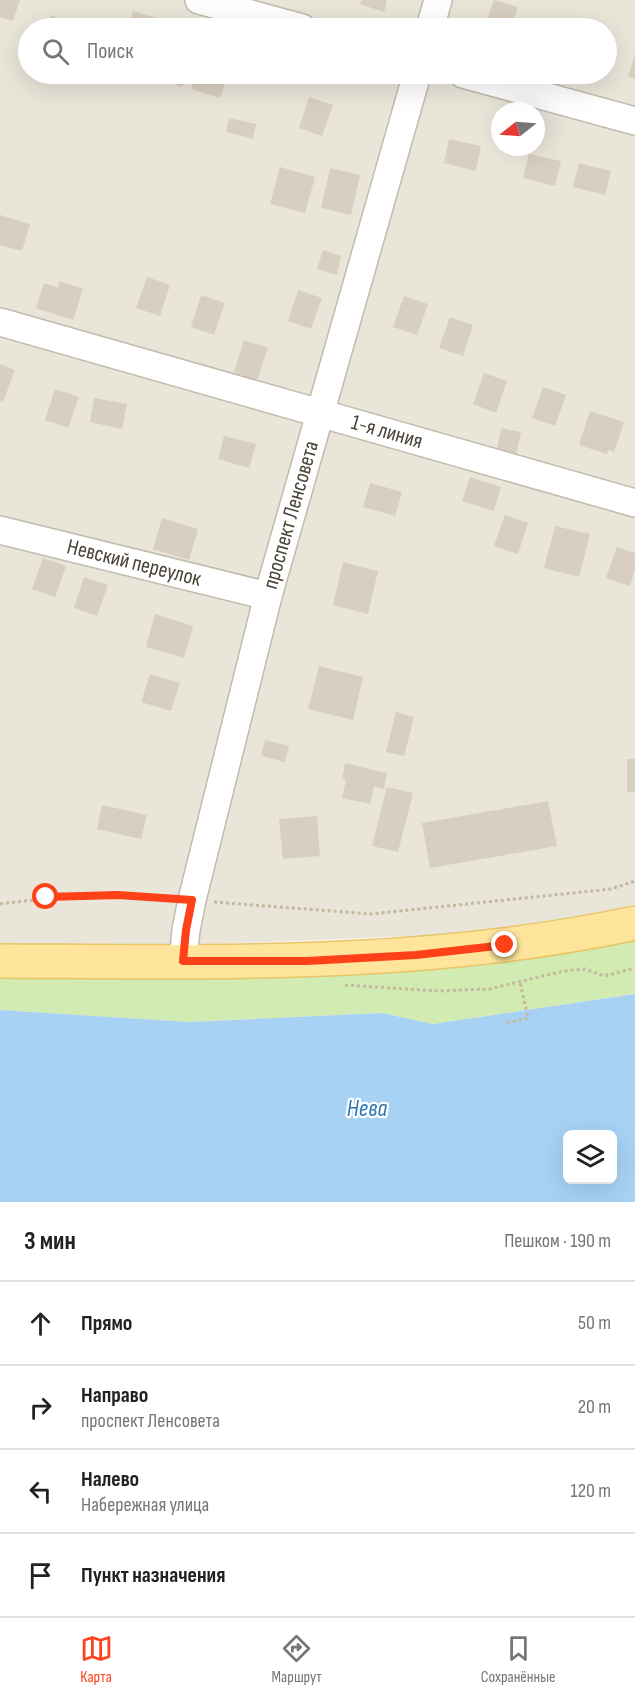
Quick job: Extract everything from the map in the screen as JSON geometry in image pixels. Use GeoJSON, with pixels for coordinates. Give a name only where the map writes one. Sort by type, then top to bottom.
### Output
{"type":"FeatureCollection","features":[{"type":"Feature","properties":{"kind":"main road"},"geometry":{"type":"LineString","coordinates":[[0,962],[307,961],[416,955],[594,932],[635,923]]}},
{"type":"Feature","properties":{"kind":"street"},"geometry":{"type":"LineString","coordinates":[[199,0],[265,18]]}},
{"type":"Feature","properties":{"kind":"street"},"geometry":{"type":"LineString","coordinates":[[433,18],[438,0]]}},
{"type":"Feature","properties":{"kind":"street","name":"проспект Ленсовета"},"geometry":{"type":"LineString","coordinates":[[183,961],[192,900],[268,596],[414,84]]}},
{"type":"Feature","properties":{"kind":"street"},"geometry":{"type":"LineString","coordinates":[[500,84],[635,121]]}},
{"type":"Feature","properties":{"kind":"street","name":"1-я линия"},"geometry":{"type":"LineString","coordinates":[[0,322],[635,503]]}},
{"type":"Feature","properties":{"kind":"street","name":"Невский переулок"},"geometry":{"type":"LineString","coordinates":[[0,530],[268,596]]}},
{"type":"Feature","properties":{"kind":"path"},"geometry":{"type":"LineString","coordinates":[[0,904],[46,897],[118,895],[370,914],[611,889],[635,881]]}},
{"type":"Feature","properties":{"kind":"path"},"geometry":{"type":"LineString","coordinates":[[489,989],[572,970],[585,969],[604,976],[635,968]]}},
{"type":"Feature","properties":{"kind":"path"},"geometry":{"type":"LineString","coordinates":[[507,1023],[528,1018],[520,981]]}},
{"type":"Feature","properties":{"kind":"shaded area"},"geometry":{"type":"Polygon","coordinates":[[[0,0],[635,0],[635,904],[537,931],[184,945],[0,948],[0,0]]]}},
{"type":"Feature","properties":{"kind":"green space"},"geometry":{"type":"Polygon","coordinates":[[[635,939],[635,994],[433,1024],[382,1013],[188,1022],[0,1010],[0,975],[508,960],[635,939]]]}},
{"type":"Feature","properties":{"kind":"water","name":"Нева"},"geometry":{"type":"Polygon","coordinates":[[[635,994],[635,1202],[0,1202],[0,1010],[189,1022],[382,1013],[433,1024],[635,994]]]}},
{"type":"Feature","properties":{"kind":"building"},"geometry":{"type":"Polygon","coordinates":[[[0,0],[20,0],[13,21],[0,17],[0,0]]]}},
{"type":"Feature","properties":{"kind":"building"},"geometry":{"type":"Polygon","coordinates":[[[361,0],[387,0],[384,12],[360,4],[361,0]]]}},
{"type":"Feature","properties":{"kind":"building"},"geometry":{"type":"Polygon","coordinates":[[[494,0],[518,7],[514,18],[488,18],[494,0]]]}},
{"type":"Feature","properties":{"kind":"building"},"geometry":{"type":"Polygon","coordinates":[[[133,11],[157,18],[131,18],[133,11]]]}},
{"type":"Feature","properties":{"kind":"building"},"geometry":{"type":"Polygon","coordinates":[[[635,55],[635,79],[628,76],[635,55]]]}},
{"type":"Feature","properties":{"kind":"building"},"geometry":{"type":"Polygon","coordinates":[[[193,84],[225,84],[220,98],[191,89],[193,84]]]}},
{"type":"Feature","properties":{"kind":"building"},"geometry":{"type":"Polygon","coordinates":[[[309,97],[333,105],[322,136],[299,128],[309,97]]]}},
{"type":"Feature","properties":{"kind":"building"},"geometry":{"type":"Polygon","coordinates":[[[229,118],[256,124],[253,139],[226,132],[229,118]]]}},
{"type":"Feature","properties":{"kind":"building"},"geometry":{"type":"Polygon","coordinates":[[[449,139],[481,146],[476,171],[444,163],[449,139]]]}},
{"type":"Feature","properties":{"kind":"building"},"geometry":{"type":"Polygon","coordinates":[[[528,156],[561,161],[555,186],[523,178],[528,156]]]}},
{"type":"Feature","properties":{"kind":"building"},"geometry":{"type":"Polygon","coordinates":[[[579,163],[611,171],[605,195],[573,187],[579,163]]]}},
{"type":"Feature","properties":{"kind":"building"},"geometry":{"type":"Polygon","coordinates":[[[280,167],[315,177],[305,213],[270,204],[280,167]]]}},
{"type":"Feature","properties":{"kind":"building"},"geometry":{"type":"Polygon","coordinates":[[[330,168],[360,175],[351,215],[321,208],[330,168]]]}},
{"type":"Feature","properties":{"kind":"building"},"geometry":{"type":"Polygon","coordinates":[[[0,215],[30,224],[22,251],[0,245],[0,215]]]}},
{"type":"Feature","properties":{"kind":"building"},"geometry":{"type":"Polygon","coordinates":[[[323,250],[341,256],[337,275],[317,269],[323,250]]]}},
{"type":"Feature","properties":{"kind":"building"},"geometry":{"type":"Polygon","coordinates":[[[147,277],[170,285],[160,316],[136,308],[147,277]]]}},
{"type":"Feature","properties":{"kind":"building"},"geometry":{"type":"Polygon","coordinates":[[[60,281],[83,289],[73,320],[36,308],[44,283],[58,288],[60,281]]]}},
{"type":"Feature","properties":{"kind":"building"},"geometry":{"type":"Polygon","coordinates":[[[298,290],[322,298],[311,329],[288,321],[298,290]]]}},
{"type":"Feature","properties":{"kind":"building"},"geometry":{"type":"Polygon","coordinates":[[[201,295],[225,303],[214,335],[191,327],[201,295]]]}},
{"type":"Feature","properties":{"kind":"building"},"geometry":{"type":"Polygon","coordinates":[[[404,296],[428,304],[417,335],[393,327],[404,296]]]}},
{"type":"Feature","properties":{"kind":"building"},"geometry":{"type":"Polygon","coordinates":[[[450,317],[473,325],[463,356],[439,348],[450,317]]]}},
{"type":"Feature","properties":{"kind":"building"},"geometry":{"type":"Polygon","coordinates":[[[244,340],[268,348],[257,380],[234,372],[244,340]]]}},
{"type":"Feature","properties":{"kind":"building"},"geometry":{"type":"Polygon","coordinates":[[[0,364],[15,370],[3,402],[0,400],[0,364]]]}},
{"type":"Feature","properties":{"kind":"building"},"geometry":{"type":"Polygon","coordinates":[[[484,373],[507,381],[496,413],[473,404],[484,373]]]}},
{"type":"Feature","properties":{"kind":"building"},"geometry":{"type":"Polygon","coordinates":[[[543,387],[566,395],[555,426],[532,418],[543,387]]]}},
{"type":"Feature","properties":{"kind":"building"},"geometry":{"type":"Polygon","coordinates":[[[55,389],[79,397],[68,428],[45,420],[55,389]]]}},
{"type":"Feature","properties":{"kind":"building"},"geometry":{"type":"Polygon","coordinates":[[[94,398],[127,404],[122,429],[90,422],[94,398]]]}},
{"type":"Feature","properties":{"kind":"building"},"geometry":{"type":"Polygon","coordinates":[[[590,411],[624,422],[614,452],[608,450],[607,454],[579,445],[590,411]]]}},
{"type":"Feature","properties":{"kind":"building"},"geometry":{"type":"Polygon","coordinates":[[[501,428],[521,432],[516,455],[497,450],[501,428]]]}},
{"type":"Feature","properties":{"kind":"building"},"geometry":{"type":"Polygon","coordinates":[[[224,436],[256,444],[249,468],[218,459],[224,436]]]}},
{"type":"Feature","properties":{"kind":"building"},"geometry":{"type":"Polygon","coordinates":[[[470,477],[501,487],[494,511],[462,501],[470,477]]]}},
{"type":"Feature","properties":{"kind":"building"},"geometry":{"type":"Polygon","coordinates":[[[370,483],[402,492],[395,516],[363,507],[370,483]]]}},
{"type":"Feature","properties":{"kind":"building"},"geometry":{"type":"Polygon","coordinates":[[[505,515],[528,523],[518,554],[494,546],[505,515]]]}},
{"type":"Feature","properties":{"kind":"building"},"geometry":{"type":"Polygon","coordinates":[[[162,518],[198,529],[189,560],[153,549],[162,518]]]}},
{"type":"Feature","properties":{"kind":"building"},"geometry":{"type":"Polygon","coordinates":[[[555,526],[590,534],[579,577],[544,568],[555,526]]]}},
{"type":"Feature","properties":{"kind":"building"},"geometry":{"type":"Polygon","coordinates":[[[617,547],[635,553],[635,570],[630,586],[606,578],[617,547]]]}},
{"type":"Feature","properties":{"kind":"building"},"geometry":{"type":"Polygon","coordinates":[[[43,558],[66,566],[55,597],[32,589],[43,558]]]}},
{"type":"Feature","properties":{"kind":"building"},"geometry":{"type":"Polygon","coordinates":[[[343,562],[378,571],[368,614],[333,605],[343,562]]]}},
{"type":"Feature","properties":{"kind":"building"},"geometry":{"type":"Polygon","coordinates":[[[84,577],[108,585],[97,616],[74,608],[84,577]]]}},
{"type":"Feature","properties":{"kind":"building"},"geometry":{"type":"Polygon","coordinates":[[[155,614],[193,626],[184,658],[146,647],[155,614]]]}},
{"type":"Feature","properties":{"kind":"building"},"geometry":{"type":"Polygon","coordinates":[[[319,666],[363,677],[353,720],[308,709],[319,666]]]}},
{"type":"Feature","properties":{"kind":"building"},"geometry":{"type":"Polygon","coordinates":[[[150,674],[180,683],[171,711],[141,702],[150,674]]]}},
{"type":"Feature","properties":{"kind":"building"},"geometry":{"type":"Polygon","coordinates":[[[396,712],[414,717],[404,756],[386,752],[396,712]]]}},
{"type":"Feature","properties":{"kind":"building"},"geometry":{"type":"Polygon","coordinates":[[[265,740],[289,746],[285,762],[261,756],[265,740]]]}},
{"type":"Feature","properties":{"kind":"building"},"geometry":{"type":"Polygon","coordinates":[[[627,759],[635,759],[635,792],[627,792],[627,759]]]}},
{"type":"Feature","properties":{"kind":"building"},"geometry":{"type":"Polygon","coordinates":[[[345,763],[387,773],[384,789],[374,786],[370,804],[342,798],[346,780],[342,779],[345,763]]]}},
{"type":"Feature","properties":{"kind":"building"},"geometry":{"type":"Polygon","coordinates":[[[387,787],[413,793],[398,852],[372,846],[387,787]]]}},
{"type":"Feature","properties":{"kind":"building"},"geometry":{"type":"Polygon","coordinates":[[[548,801],[557,846],[430,868],[422,823],[548,801]]]}},
{"type":"Feature","properties":{"kind":"building"},"geometry":{"type":"Polygon","coordinates":[[[102,805],[147,815],[141,839],[97,829],[102,805]]]}},
{"type":"Feature","properties":{"kind":"building"},"geometry":{"type":"Polygon","coordinates":[[[317,816],[320,856],[283,859],[279,819],[317,816]]]}},
{"type":"Feature","properties":{"kind":"route"},"geometry":{"type":"LineString","coordinates":[[46,897],[118,895],[192,900],[183,961],[307,961],[416,955],[505,945]]}}]}
